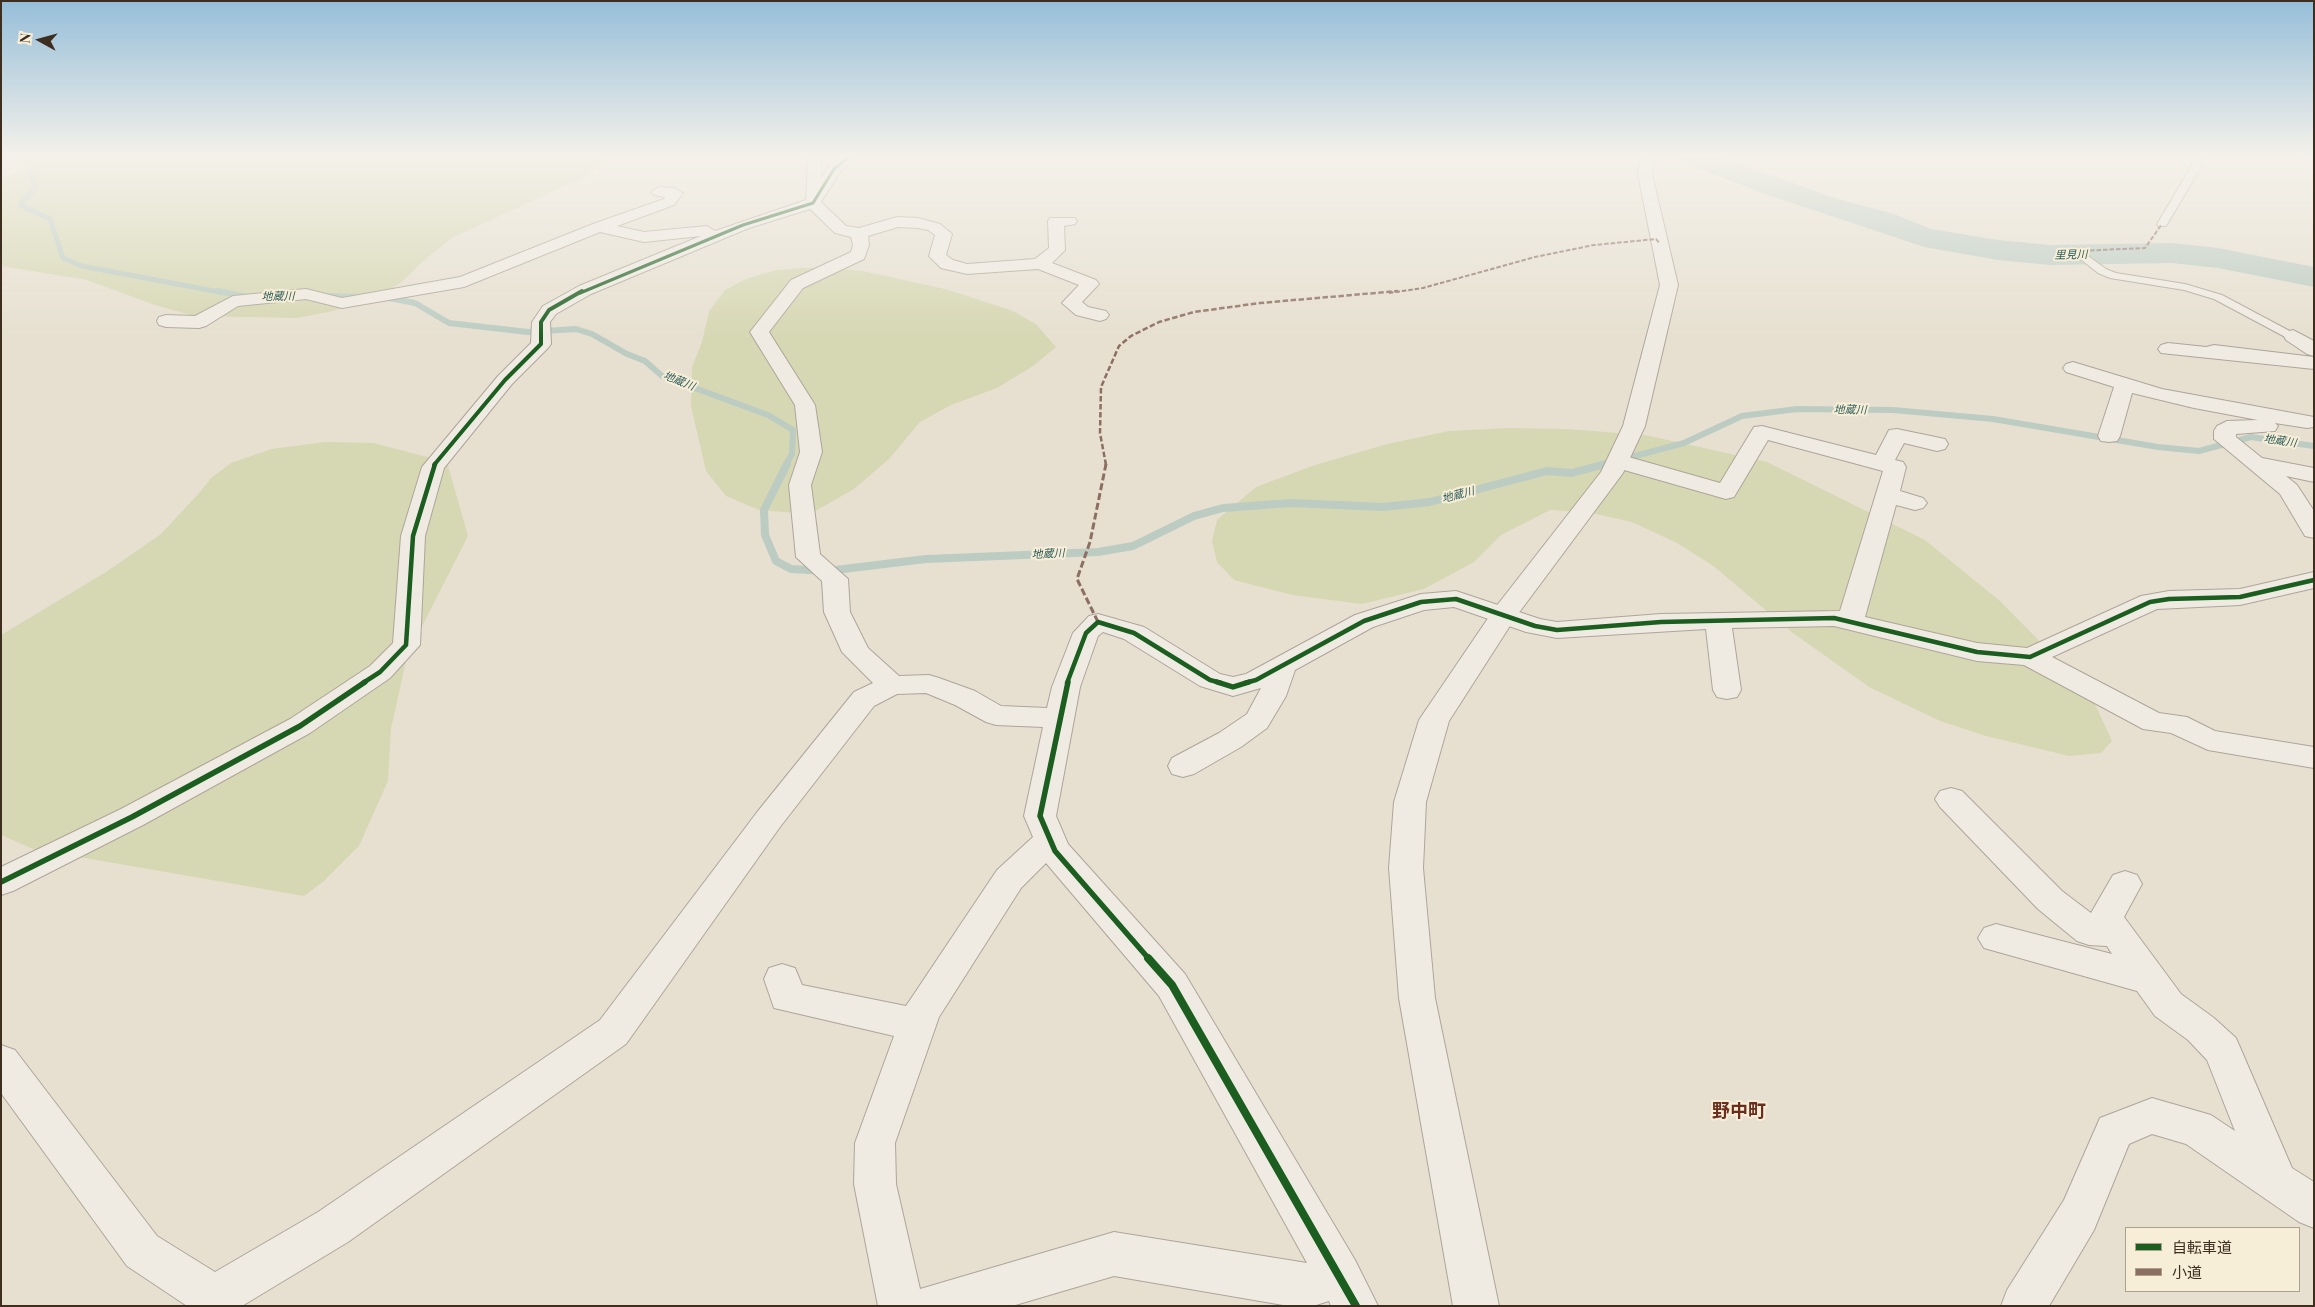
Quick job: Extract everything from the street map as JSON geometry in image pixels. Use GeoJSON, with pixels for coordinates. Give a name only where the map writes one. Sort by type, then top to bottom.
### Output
{"type":"FeatureCollection","features":[{"type":"Feature","properties":{"kind":"street"},"geometry":{"type":"LineString","coordinates":[[166,321],[199,322],[232,301],[261,297],[306,294],[342,303],[464,282],[599,227],[628,217]]}},
{"type":"Feature","properties":{"kind":"street"},"geometry":{"type":"LineString","coordinates":[[1,882],[132,817],[300,726],[380,672],[406,645],[413,536],[433,467],[505,380],[541,344],[541,322],[549,310],[585,290],[736,228],[770,217]]}},
{"type":"Feature","properties":{"kind":"street"},"geometry":{"type":"LineString","coordinates":[[828,217],[841,230],[859,232],[898,222],[918,223],[934,227],[944,234],[937,256],[962,275],[1040,264],[1057,250],[1056,221],[1069,221]]}},
{"type":"Feature","properties":{"kind":"street"},"geometry":{"type":"LineString","coordinates":[[1476,1306],[1417,998],[1406,868],[1410,802],[1434,720],[1504,614],[1612,473],[1634,426],[1669,285],[1654,217]]}},
{"type":"Feature","properties":{"kind":"street"},"geometry":{"type":"LineString","coordinates":[[599,227],[644,237],[736,228]]}},
{"type":"Feature","properties":{"kind":"street"},"geometry":{"type":"LineString","coordinates":[[859,232],[861,244],[858,255],[797,284],[759,332],[805,405],[811,452],[800,485],[808,556],[836,579],[837,612],[856,652],[892,686]]}},
{"type":"Feature","properties":{"kind":"street"},"geometry":{"type":"LineString","coordinates":[[1040,264],[1065,275],[1082,279],[1090,284],[1071,303],[1082,311],[1100,316]]}},
{"type":"Feature","properties":{"kind":"street"},"geometry":{"type":"LineString","coordinates":[[2293,336],[2314,350]]}},
{"type":"Feature","properties":{"kind":"street"},"geometry":{"type":"LineString","coordinates":[[2168,349],[2207,353],[2214,351],[2314,363]]}},
{"type":"Feature","properties":{"kind":"street"},"geometry":{"type":"LineString","coordinates":[[2073,368],[2194,402],[2310,421]]}},
{"type":"Feature","properties":{"kind":"street"},"geometry":{"type":"LineString","coordinates":[[2109,436],[2125,384]]}},
{"type":"Feature","properties":{"kind":"street"},"geometry":{"type":"LineString","coordinates":[[2310,421],[2278,426],[2235,426],[2225,431],[2225,439],[2289,490],[2314,531]]}},
{"type":"Feature","properties":{"kind":"street"},"geometry":{"type":"LineString","coordinates":[[1618,461],[1726,492],[1762,432],[1895,467],[1850,622]]}},
{"type":"Feature","properties":{"kind":"street"},"geometry":{"type":"LineString","coordinates":[[1882,464],[1897,435],[1937,444]]}},
{"type":"Feature","properties":{"kind":"street"},"geometry":{"type":"LineString","coordinates":[[2258,464],[2314,475]]}},
{"type":"Feature","properties":{"kind":"street"},"geometry":{"type":"LineString","coordinates":[[1887,495],[1915,502]]}},
{"type":"Feature","properties":{"kind":"street"},"geometry":{"type":"LineString","coordinates":[[2030,657],[2150,602],[2169,599],[2240,597],[2314,580]]}},
{"type":"Feature","properties":{"kind":"street"},"geometry":{"type":"LineString","coordinates":[[1348,1291],[1172,985],[1055,851],[1040,816],[1066,686],[1086,633],[1098,622],[1134,633],[1210,680],[1233,687],[1256,680],[1364,621],[1421,602],[1456,598],[1535,626],[1557,630],[1661,622],[1834,618],[1977,652],[2030,657],[2153,722],[2178,724],[2208,740],[2314,758]]}},
{"type":"Feature","properties":{"kind":"street"},"geometry":{"type":"LineString","coordinates":[[1718,621],[1727,690]]}},
{"type":"Feature","properties":{"kind":"street"},"geometry":{"type":"LineString","coordinates":[[1183,766],[1230,740],[1257,721],[1272,696],[1283,665]]}},
{"type":"Feature","properties":{"kind":"street"},"geometry":{"type":"LineString","coordinates":[[1,1062],[142,1251],[212,1301],[333,1227],[614,1032],[769,819],[864,699],[892,686],[929,684],[965,698],[996,715],[1060,718]]}},
{"type":"Feature","properties":{"kind":"street"},"geometry":{"type":"LineString","coordinates":[[1951,799],[2050,900],[2089,931],[2118,934]]}},
{"type":"Feature","properties":{"kind":"street"},"geometry":{"type":"LineString","coordinates":[[901,1306],[875,1184],[875,1143],[922,1011],[1009,879],[1050,840]]}},
{"type":"Feature","properties":{"kind":"street"},"geometry":{"type":"LineString","coordinates":[[2125,884],[2106,918],[2168,1005],[2201,1029],[2222,1050],[2277,1182]]}},
{"type":"Feature","properties":{"kind":"street"},"geometry":{"type":"LineString","coordinates":[[1996,938],[2150,980]]}},
{"type":"Feature","properties":{"kind":"street"},"geometry":{"type":"LineString","coordinates":[[782,979],[787,997],[918,1025]]}},
{"type":"Feature","properties":{"kind":"street"},"geometry":{"type":"LineString","coordinates":[[2023,1306],[2080,1215],[2114,1132],[2152,1116],[2197,1128],[2314,1207]]}},
{"type":"Feature","properties":{"kind":"street"},"geometry":{"type":"LineString","coordinates":[[934,1306],[1114,1254],[1304,1286],[1348,1291]]}},
{"type":"Feature","properties":{"kind":"lane"},"geometry":{"type":"LineString","coordinates":[[2162,224],[2166,217]]}},
{"type":"Feature","properties":{"kind":"lane"},"geometry":{"type":"LineString","coordinates":[[2077,250],[2102,271],[2114,276],[2185,287],[2218,297],[2293,336]]}},
{"type":"Feature","properties":{"kind":"green space"},"geometry":{"type":"Polygon","coordinates":[[[1,217],[497,217],[452,238],[422,262],[404,280],[377,299],[329,312],[296,318],[194,316],[155,305],[87,280],[1,266],[1,217]]]}},
{"type":"Feature","properties":{"kind":"green space"},"geometry":{"type":"Polygon","coordinates":[[[800,268],[863,271],[949,290],[1013,311],[1036,324],[1056,347],[1033,366],[997,388],[951,405],[920,422],[889,459],[854,489],[810,514],[759,510],[726,496],[706,471],[691,406],[692,367],[702,342],[709,311],[725,290],[746,279],[776,270],[800,268]]]}},
{"type":"Feature","properties":{"kind":"green space"},"geometry":{"type":"Polygon","coordinates":[[[1508,428],[1566,429],[1645,435],[1767,462],[1925,540],[2000,601],[2063,665],[2094,702],[2112,741],[2101,753],[2069,756],[1986,736],[1940,721],[1869,687],[1793,633],[1712,565],[1677,543],[1632,522],[1587,512],[1550,510],[1501,535],[1474,562],[1424,589],[1362,604],[1292,595],[1234,580],[1217,562],[1212,541],[1217,520],[1256,487],[1315,465],[1387,444],[1449,431],[1508,428]]]}},
{"type":"Feature","properties":{"kind":"green space"},"geometry":{"type":"Polygon","coordinates":[[[325,442],[373,443],[447,462],[468,536],[407,656],[391,729],[388,781],[359,846],[324,881],[304,896],[33,849],[1,835],[1,635],[106,572],[161,534],[211,478],[231,463],[272,449],[325,442]]]}},
{"type":"Feature","properties":{"kind":"waterway","name":"地蔵川"},"geometry":{"type":"LineString","coordinates":[[46,217],[50,219],[63,258],[82,266],[225,293]]}},
{"type":"Feature","properties":{"kind":"waterway","name":"里見川"},"geometry":{"type":"LineString","coordinates":[[1868,217],[1924,237],[1998,250],[2050,255],[2172,253],[2218,258],[2314,277]]}},
{"type":"Feature","properties":{"kind":"waterway","name":"地蔵川"},"geometry":{"type":"LineString","coordinates":[[218,291],[248,297]]}},
{"type":"Feature","properties":{"kind":"waterway","name":"地蔵川"},"geometry":{"type":"LineString","coordinates":[[321,296],[363,297]]}},
{"type":"Feature","properties":{"kind":"waterway","name":"地蔵川"},"geometry":{"type":"LineString","coordinates":[[384,297],[415,303],[449,323],[528,332],[576,329],[592,334],[627,354],[645,361],[662,376],[768,415],[793,430],[792,454],[786,465]]}},
{"type":"Feature","properties":{"kind":"waterway","name":"地蔵川"},"geometry":{"type":"LineString","coordinates":[[1601,465],[1684,443],[1742,416],[1797,409],[1893,410],[1993,419],[2158,447],[2199,451],[2251,437],[2314,446]]}},
{"type":"Feature","properties":{"kind":"waterway","name":"地蔵川"},"geometry":{"type":"LineString","coordinates":[[787,464],[764,510],[765,535],[776,561],[791,569],[827,571],[926,559],[1098,552],[1133,546],[1194,516],[1223,508],[1291,503],[1383,507],[1430,502],[1547,471],[1572,473],[1605,464]]}},
{"type":"Feature","properties":{"kind":"marked path"},"geometry":{"type":"LineString","coordinates":[[2077,251],[2145,248],[2162,224]]}},
{"type":"Feature","properties":{"kind":"marked path"},"geometry":{"type":"LineString","coordinates":[[1098,622],[1077,579],[1090,542],[1107,468],[1100,433],[1101,387],[1119,346],[1131,336],[1159,322],[1194,312],[1260,303],[1372,295],[1423,288],[1535,257],[1594,245],[1656,239],[1660,244]]}},
{"type":"Feature","properties":{"kind":"cycle path"},"geometry":{"type":"LineString","coordinates":[[1,882],[132,817],[300,726],[380,672],[406,645],[413,536],[433,467],[505,380],[541,344],[541,322],[549,310],[585,290],[743,225],[768,217]]}},
{"type":"Feature","properties":{"kind":"cycle path"},"geometry":{"type":"LineString","coordinates":[[1356,1306],[1172,985],[1055,851],[1040,816],[1066,687],[1086,633],[1098,622],[1134,633],[1210,680],[1233,687],[1256,680],[1364,621],[1421,602],[1456,599],[1535,626],[1557,630],[1661,622],[1834,618],[1977,652],[2030,657],[2150,602],[2169,599],[2240,597],[2314,580]]}},
{"type":"Feature","properties":{"kind":"district","name":"野中町"},"geometry":{"type":"Point","coordinates":[1739,1111]}}]}
